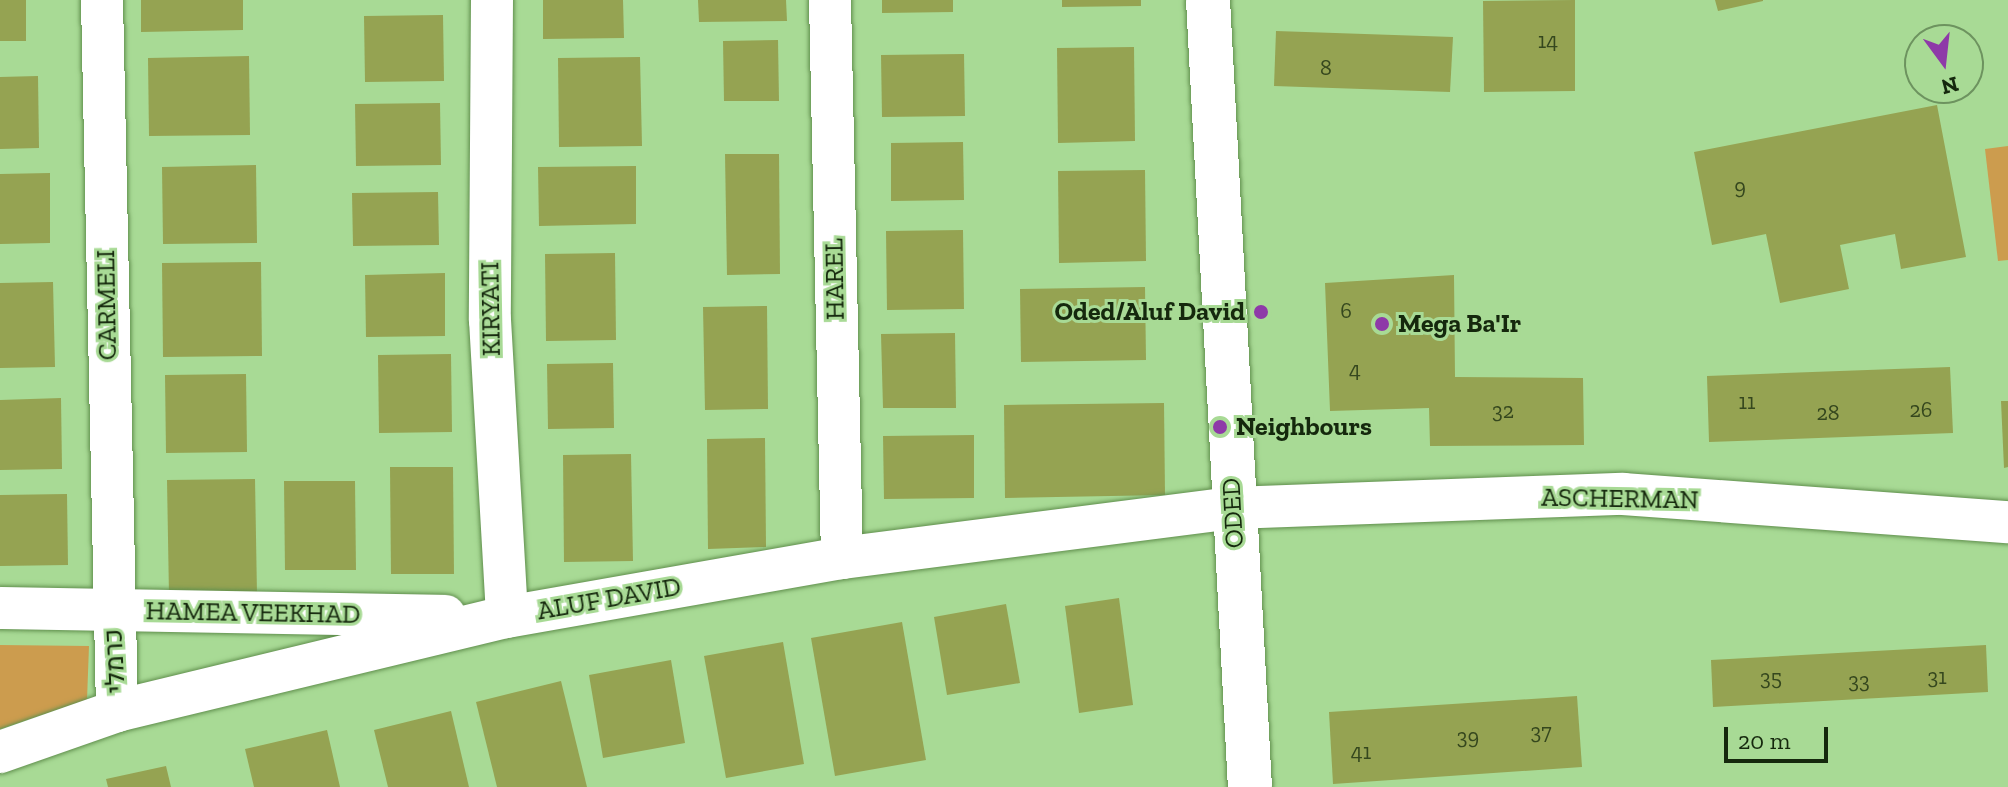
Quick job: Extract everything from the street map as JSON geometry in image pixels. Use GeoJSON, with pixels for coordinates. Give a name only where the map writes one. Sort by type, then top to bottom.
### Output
{"type":"FeatureCollection","features":[{"type":"Feature","properties":{"kind":"street","name":"CARMELI"},"geometry":{"type":"LineString","coordinates":[[102,0],[112,610]]}},
{"type":"Feature","properties":{"kind":"street","name":"KIRYATI"},"geometry":{"type":"LineString","coordinates":[[492,0],[490,320],[507,617]]}},
{"type":"Feature","properties":{"kind":"street","name":"HAREL"},"geometry":{"type":"LineString","coordinates":[[830,0],[842,558]]}},
{"type":"Feature","properties":{"kind":"street","name":"ODED"},"geometry":{"type":"LineString","coordinates":[[1208,0],[1232,508],[1250,787]]}},
{"type":"Feature","properties":{"kind":"street","name":"ASCHERMAN"},"geometry":{"type":"LineString","coordinates":[[1232,508],[1623,494],[2008,522]]}},
{"type":"Feature","properties":{"kind":"street","name":"ALUF DAVID"},"geometry":{"type":"LineString","coordinates":[[0,752],[117,711],[507,617],[842,558],[1232,508]]}},
{"type":"Feature","properties":{"kind":"street","name":"HAMEA VEEKHAD"},"geometry":{"type":"LineString","coordinates":[[0,608],[507,617]]}},
{"type":"Feature","properties":{"kind":"street","name":"כרמלי"},"geometry":{"type":"LineString","coordinates":[[112,610],[117,711]]}},
{"type":"Feature","properties":{"kind":"shaded area"},"geometry":{"type":"Polygon","coordinates":[[[2008,146],[2008,260],[1998,261],[1985,149],[2008,146]]]}},
{"type":"Feature","properties":{"kind":"shaded area"},"geometry":{"type":"Polygon","coordinates":[[[0,645],[89,646],[87,700],[0,729],[0,645]]]}},
{"type":"Feature","properties":{"kind":"building"},"geometry":{"type":"Polygon","coordinates":[[[0,0],[26,0],[26,41],[0,41],[0,0]]]}},
{"type":"Feature","properties":{"kind":"building"},"geometry":{"type":"Polygon","coordinates":[[[141,0],[243,0],[243,30],[141,32],[141,0]]]}},
{"type":"Feature","properties":{"kind":"building"},"geometry":{"type":"Polygon","coordinates":[[[543,0],[623,0],[624,38],[543,39],[543,0]]]}},
{"type":"Feature","properties":{"kind":"building"},"geometry":{"type":"Polygon","coordinates":[[[698,0],[786,0],[787,21],[699,22],[698,0]]]}},
{"type":"Feature","properties":{"kind":"building"},"geometry":{"type":"Polygon","coordinates":[[[882,0],[953,0],[953,12],[882,13],[882,0]]]}},
{"type":"Feature","properties":{"kind":"building"},"geometry":{"type":"Polygon","coordinates":[[[1062,0],[1141,0],[1141,6],[1062,7],[1062,0]]]}},
{"type":"Feature","properties":{"kind":"building"},"geometry":{"type":"Polygon","coordinates":[[[1575,0],[1575,91],[1484,92],[1483,1],[1575,0]]]}},
{"type":"Feature","properties":{"kind":"building"},"geometry":{"type":"Polygon","coordinates":[[[1715,0],[1763,0],[1763,1],[1718,11],[1715,0]]]}},
{"type":"Feature","properties":{"kind":"building"},"geometry":{"type":"Polygon","coordinates":[[[443,15],[444,81],[365,82],[364,16],[443,15]]]}},
{"type":"Feature","properties":{"kind":"building"},"geometry":{"type":"Polygon","coordinates":[[[1276,31],[1453,37],[1450,92],[1274,86],[1276,31]]]}},
{"type":"Feature","properties":{"kind":"building"},"geometry":{"type":"Polygon","coordinates":[[[778,40],[779,101],[724,101],[723,41],[778,40]]]}},
{"type":"Feature","properties":{"kind":"building"},"geometry":{"type":"Polygon","coordinates":[[[1134,47],[1135,141],[1058,143],[1057,48],[1134,47]]]}},
{"type":"Feature","properties":{"kind":"building"},"geometry":{"type":"Polygon","coordinates":[[[964,54],[965,116],[882,117],[881,55],[964,54]]]}},
{"type":"Feature","properties":{"kind":"building"},"geometry":{"type":"Polygon","coordinates":[[[249,56],[250,135],[149,136],[148,58],[249,56]]]}},
{"type":"Feature","properties":{"kind":"building"},"geometry":{"type":"Polygon","coordinates":[[[640,57],[642,146],[559,147],[558,58],[640,57]]]}},
{"type":"Feature","properties":{"kind":"building"},"geometry":{"type":"Polygon","coordinates":[[[38,76],[39,148],[0,149],[0,77],[38,76]]]}},
{"type":"Feature","properties":{"kind":"building"},"geometry":{"type":"Polygon","coordinates":[[[440,103],[441,165],[356,166],[355,104],[440,103]]]}},
{"type":"Feature","properties":{"kind":"building"},"geometry":{"type":"Polygon","coordinates":[[[1937,105],[1966,257],[1901,269],[1895,234],[1840,245],[1849,289],[1780,303],[1766,234],[1712,245],[1694,152],[1937,105]]]}},
{"type":"Feature","properties":{"kind":"building"},"geometry":{"type":"Polygon","coordinates":[[[963,142],[964,200],[891,201],[891,143],[963,142]]]}},
{"type":"Feature","properties":{"kind":"building"},"geometry":{"type":"Polygon","coordinates":[[[725,154],[779,154],[780,274],[727,275],[725,154]]]}},
{"type":"Feature","properties":{"kind":"building"},"geometry":{"type":"Polygon","coordinates":[[[256,165],[257,243],[163,244],[162,167],[256,165]]]}},
{"type":"Feature","properties":{"kind":"building"},"geometry":{"type":"Polygon","coordinates":[[[636,166],[636,224],[539,226],[538,167],[636,166]]]}},
{"type":"Feature","properties":{"kind":"building"},"geometry":{"type":"Polygon","coordinates":[[[1145,170],[1146,261],[1059,263],[1058,171],[1145,170]]]}},
{"type":"Feature","properties":{"kind":"building"},"geometry":{"type":"Polygon","coordinates":[[[50,173],[50,243],[0,244],[0,174],[50,173]]]}},
{"type":"Feature","properties":{"kind":"building"},"geometry":{"type":"Polygon","coordinates":[[[438,192],[439,245],[353,246],[352,193],[438,192]]]}},
{"type":"Feature","properties":{"kind":"building"},"geometry":{"type":"Polygon","coordinates":[[[963,230],[964,309],[887,310],[886,231],[963,230]]]}},
{"type":"Feature","properties":{"kind":"building"},"geometry":{"type":"Polygon","coordinates":[[[615,253],[616,340],[546,341],[545,254],[615,253]]]}},
{"type":"Feature","properties":{"kind":"building"},"geometry":{"type":"Polygon","coordinates":[[[261,262],[262,356],[163,357],[162,263],[261,262]]]}},
{"type":"Feature","properties":{"kind":"building"},"geometry":{"type":"Polygon","coordinates":[[[445,273],[445,336],[366,337],[365,275],[445,273]]]}},
{"type":"Feature","properties":{"kind":"building"},"geometry":{"type":"Polygon","coordinates":[[[1454,275],[1455,377],[1583,378],[1584,445],[1430,446],[1429,408],[1330,411],[1325,283],[1454,275]]]}},
{"type":"Feature","properties":{"kind":"building"},"geometry":{"type":"Polygon","coordinates":[[[53,282],[55,367],[0,368],[0,283],[53,282]]]}},
{"type":"Feature","properties":{"kind":"building"},"geometry":{"type":"Polygon","coordinates":[[[1145,287],[1146,360],[1021,362],[1020,289],[1145,287]]]}},
{"type":"Feature","properties":{"kind":"building"},"geometry":{"type":"Polygon","coordinates":[[[767,306],[768,409],[705,410],[703,307],[767,306]]]}},
{"type":"Feature","properties":{"kind":"building"},"geometry":{"type":"Polygon","coordinates":[[[955,333],[956,408],[883,408],[881,334],[955,333]]]}},
{"type":"Feature","properties":{"kind":"building"},"geometry":{"type":"Polygon","coordinates":[[[451,354],[452,432],[379,433],[378,355],[451,354]]]}},
{"type":"Feature","properties":{"kind":"building"},"geometry":{"type":"Polygon","coordinates":[[[613,363],[614,428],[548,429],[547,364],[613,363]]]}},
{"type":"Feature","properties":{"kind":"building"},"geometry":{"type":"Polygon","coordinates":[[[1950,367],[1953,433],[1709,442],[1707,376],[1950,367]]]}},
{"type":"Feature","properties":{"kind":"building"},"geometry":{"type":"Polygon","coordinates":[[[246,374],[247,452],[166,453],[165,375],[246,374]]]}},
{"type":"Feature","properties":{"kind":"building"},"geometry":{"type":"Polygon","coordinates":[[[61,398],[62,469],[0,470],[0,400],[61,398]]]}},
{"type":"Feature","properties":{"kind":"building"},"geometry":{"type":"Polygon","coordinates":[[[2001,401],[2008,401],[2008,467],[2004,468],[2001,401]]]}},
{"type":"Feature","properties":{"kind":"building"},"geometry":{"type":"Polygon","coordinates":[[[1164,403],[1165,495],[1005,498],[1004,405],[1164,403]]]}},
{"type":"Feature","properties":{"kind":"building"},"geometry":{"type":"Polygon","coordinates":[[[974,435],[974,498],[884,499],[883,436],[974,435]]]}},
{"type":"Feature","properties":{"kind":"building"},"geometry":{"type":"Polygon","coordinates":[[[765,438],[766,547],[708,549],[707,439],[765,438]]]}},
{"type":"Feature","properties":{"kind":"building"},"geometry":{"type":"Polygon","coordinates":[[[631,454],[633,561],[564,562],[563,455],[631,454]]]}},
{"type":"Feature","properties":{"kind":"building"},"geometry":{"type":"Polygon","coordinates":[[[390,467],[453,467],[454,574],[391,574],[390,467]]]}},
{"type":"Feature","properties":{"kind":"building"},"geometry":{"type":"Polygon","coordinates":[[[255,479],[257,595],[169,596],[167,480],[255,479]]]}},
{"type":"Feature","properties":{"kind":"building"},"geometry":{"type":"Polygon","coordinates":[[[284,481],[355,481],[356,570],[285,570],[284,481]]]}},
{"type":"Feature","properties":{"kind":"building"},"geometry":{"type":"Polygon","coordinates":[[[67,494],[68,565],[0,566],[0,495],[67,494]]]}},
{"type":"Feature","properties":{"kind":"building"},"geometry":{"type":"Polygon","coordinates":[[[1119,598],[1133,705],[1079,713],[1065,606],[1119,598]]]}},
{"type":"Feature","properties":{"kind":"building"},"geometry":{"type":"Polygon","coordinates":[[[1006,604],[1020,683],[947,695],[934,617],[1006,604]]]}},
{"type":"Feature","properties":{"kind":"building"},"geometry":{"type":"Polygon","coordinates":[[[902,622],[926,760],[835,776],[811,638],[902,622]]]}},
{"type":"Feature","properties":{"kind":"building"},"geometry":{"type":"Polygon","coordinates":[[[783,642],[804,764],[726,778],[704,656],[783,642]]]}},
{"type":"Feature","properties":{"kind":"building"},"geometry":{"type":"Polygon","coordinates":[[[1986,645],[1988,692],[1713,707],[1711,660],[1986,645]]]}},
{"type":"Feature","properties":{"kind":"building"},"geometry":{"type":"Polygon","coordinates":[[[671,660],[685,743],[603,758],[589,675],[671,660]]]}},
{"type":"Feature","properties":{"kind":"building"},"geometry":{"type":"Polygon","coordinates":[[[561,681],[587,787],[497,787],[476,702],[561,681]]]}},
{"type":"Feature","properties":{"kind":"building"},"geometry":{"type":"Polygon","coordinates":[[[1577,696],[1582,767],[1333,784],[1329,712],[1577,696]]]}},
{"type":"Feature","properties":{"kind":"building"},"geometry":{"type":"Polygon","coordinates":[[[451,711],[469,787],[388,787],[374,730],[451,711]]]}},
{"type":"Feature","properties":{"kind":"building"},"geometry":{"type":"Polygon","coordinates":[[[327,730],[340,787],[254,787],[245,749],[327,730]]]}},
{"type":"Feature","properties":{"kind":"building"},"geometry":{"type":"Polygon","coordinates":[[[166,766],[171,787],[108,787],[106,779],[166,766]]]}},
{"type":"Feature","properties":{"kind":"place","name":"Oded/Aluf David"},"geometry":{"type":"Point","coordinates":[1261,312]}},
{"type":"Feature","properties":{"kind":"place","name":"Mega Ba'Ir"},"geometry":{"type":"Point","coordinates":[1382,324]}},
{"type":"Feature","properties":{"kind":"place","name":"Neighbours"},"geometry":{"type":"Point","coordinates":[1220,427]}}]}
